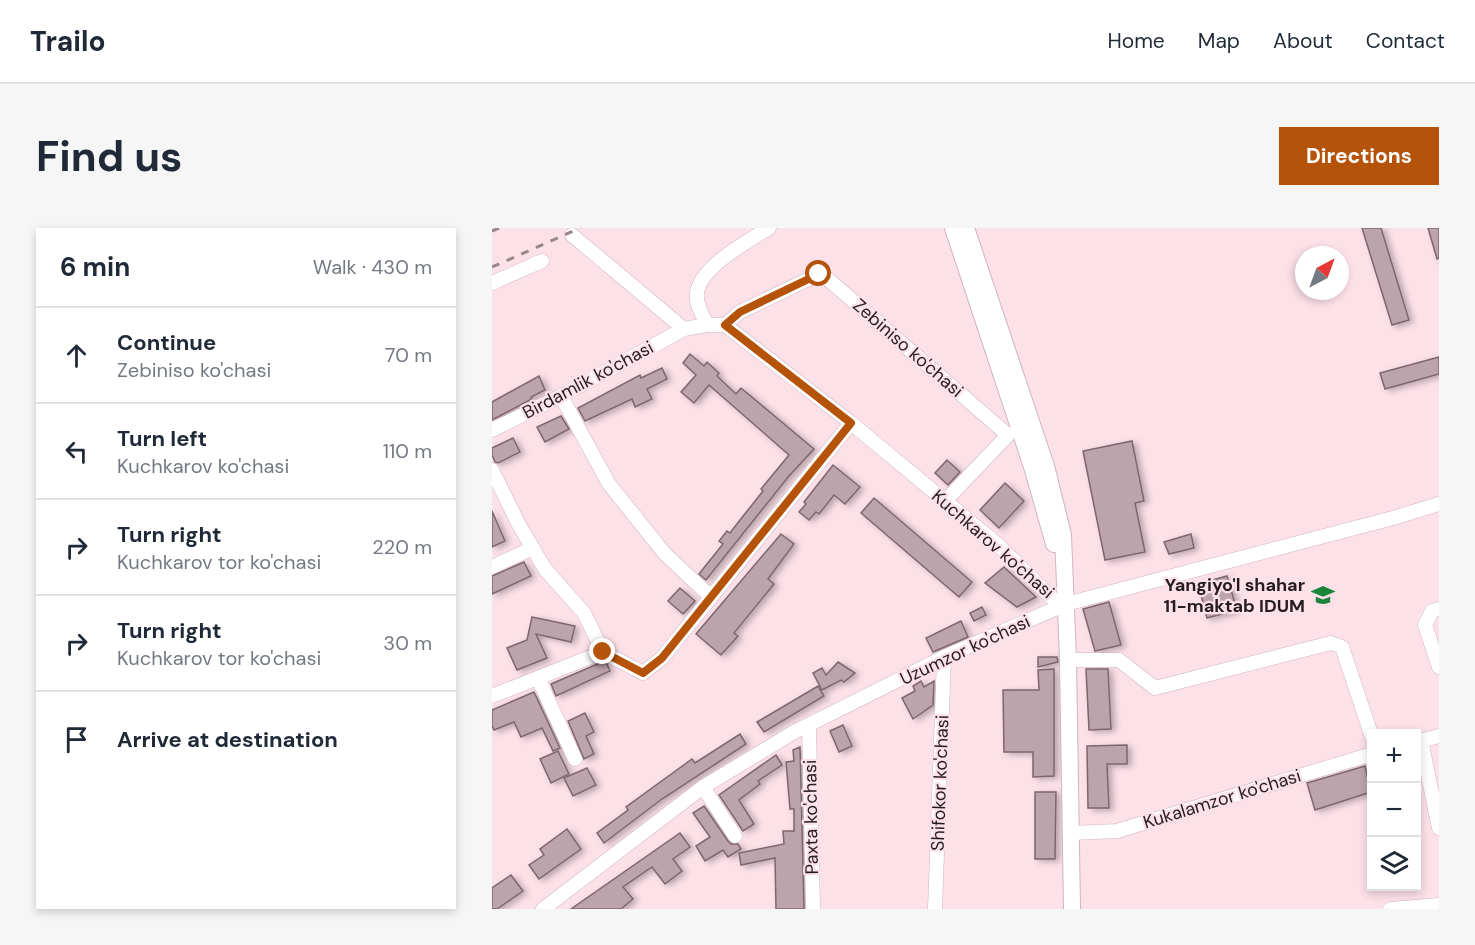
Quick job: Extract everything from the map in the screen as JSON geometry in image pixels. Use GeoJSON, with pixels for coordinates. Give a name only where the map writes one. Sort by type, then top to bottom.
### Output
{"type":"FeatureCollection","features":[{"type":"Feature","properties":{"kind":"main road"},"geometry":{"type":"LineString","coordinates":[[952,228],[1040,468]]}},
{"type":"Feature","properties":{"kind":"main road"},"geometry":{"type":"LineString","coordinates":[[966,228],[1040,468],[1066,604]]}},
{"type":"Feature","properties":{"kind":"main road","name":"Kuchkarov ko'chasi"},"geometry":{"type":"LineString","coordinates":[[1066,604],[1072,909]]}},
{"type":"Feature","properties":{"kind":"street"},"geometry":{"type":"LineString","coordinates":[[725,325],[707,325],[698,303],[697,293],[702,280],[735,250],[769,228]]}},
{"type":"Feature","properties":{"kind":"street"},"geometry":{"type":"LineString","coordinates":[[572,235],[684,329]]}},
{"type":"Feature","properties":{"kind":"street"},"geometry":{"type":"LineString","coordinates":[[492,283],[542,261]]}},
{"type":"Feature","properties":{"kind":"street","name":"Zebiniso ko'chasi"},"geometry":{"type":"LineString","coordinates":[[725,325],[740,312],[819,274],[823,275],[1008,435],[945,501]]}},
{"type":"Feature","properties":{"kind":"street","name":"Birdamlik ko'chasi"},"geometry":{"type":"LineString","coordinates":[[492,430],[561,396],[684,329],[707,325]]}},
{"type":"Feature","properties":{"kind":"street","name":"Kuchkarov ko'chasi"},"geometry":{"type":"LineString","coordinates":[[725,325],[851,423],[997,544],[1054,600],[1066,604]]}},
{"type":"Feature","properties":{"kind":"street"},"geometry":{"type":"LineString","coordinates":[[561,396],[609,484],[665,554],[711,597]]}},
{"type":"Feature","properties":{"kind":"street"},"geometry":{"type":"LineString","coordinates":[[492,470],[545,569],[584,613],[603,652],[643,673],[662,658],[851,423]]}},
{"type":"Feature","properties":{"kind":"street","name":"Uzumzor ko'chasi"},"geometry":{"type":"LineString","coordinates":[[543,909],[703,787],[809,725],[944,657],[1066,604],[1439,504]]}},
{"type":"Feature","properties":{"kind":"street"},"geometry":{"type":"LineString","coordinates":[[492,567],[533,548]]}},
{"type":"Feature","properties":{"kind":"street"},"geometry":{"type":"LineString","coordinates":[[1439,609],[1432,611],[1425,625],[1439,667]]}},
{"type":"Feature","properties":{"kind":"street"},"geometry":{"type":"LineString","coordinates":[[1068,660],[1119,660],[1155,688],[1331,643],[1339,644],[1342,647],[1368,729]]}},
{"type":"Feature","properties":{"kind":"street"},"geometry":{"type":"LineString","coordinates":[[492,696],[603,652]]}},
{"type":"Feature","properties":{"kind":"street","name":"Shifokor ko'chasi"},"geometry":{"type":"LineString","coordinates":[[935,909],[944,657]]}},
{"type":"Feature","properties":{"kind":"street"},"geometry":{"type":"LineString","coordinates":[[538,678],[575,759]]}},
{"type":"Feature","properties":{"kind":"street","name":"Paxta ko'chasi"},"geometry":{"type":"LineString","coordinates":[[809,725],[813,909]]}},
{"type":"Feature","properties":{"kind":"street"},"geometry":{"type":"LineString","coordinates":[[1421,740],[1439,736]]}},
{"type":"Feature","properties":{"kind":"street"},"geometry":{"type":"LineString","coordinates":[[1421,750],[1439,828]]}},
{"type":"Feature","properties":{"kind":"street","name":"Kukalamzor ko'chasi"},"geometry":{"type":"LineString","coordinates":[[1071,833],[1117,831],[1367,755]]}},
{"type":"Feature","properties":{"kind":"street"},"geometry":{"type":"LineString","coordinates":[[703,787],[735,836]]}},
{"type":"Feature","properties":{"kind":"street"},"geometry":{"type":"LineString","coordinates":[[1390,909],[1439,905]]}},
{"type":"Feature","properties":{"kind":"building"},"geometry":{"type":"Polygon","coordinates":[[[1362,228],[1381,228],[1409,320],[1392,325],[1362,228]]]}},
{"type":"Feature","properties":{"kind":"building"},"geometry":{"type":"Polygon","coordinates":[[[1428,228],[1439,228],[1439,258],[1437,259],[1428,228]]]}},
{"type":"Feature","properties":{"kind":"building"},"geometry":{"type":"Polygon","coordinates":[[[690,354],[704,366],[707,362],[719,373],[717,376],[736,394],[741,388],[814,449],[789,476],[706,580],[699,574],[723,544],[719,541],[727,531],[730,533],[763,491],[761,489],[789,455],[709,385],[694,403],[681,392],[696,375],[683,363],[690,354]]]}},
{"type":"Feature","properties":{"kind":"building"},"geometry":{"type":"Polygon","coordinates":[[[1439,357],[1439,374],[1385,389],[1380,373],[1439,357]]]}},
{"type":"Feature","properties":{"kind":"building"},"geometry":{"type":"Polygon","coordinates":[[[662,368],[667,379],[647,389],[652,399],[635,407],[632,399],[585,421],[578,408],[640,375],[641,378],[662,368]]]}},
{"type":"Feature","properties":{"kind":"building"},"geometry":{"type":"Polygon","coordinates":[[[539,376],[545,390],[492,420],[492,402],[539,376]]]}},
{"type":"Feature","properties":{"kind":"building"},"geometry":{"type":"Polygon","coordinates":[[[561,416],[569,429],[545,442],[537,427],[561,416]]]}},
{"type":"Feature","properties":{"kind":"building"},"geometry":{"type":"Polygon","coordinates":[[[513,438],[520,452],[498,463],[495,462],[492,448],[513,438]]]}},
{"type":"Feature","properties":{"kind":"building"},"geometry":{"type":"Polygon","coordinates":[[[1132,441],[1144,501],[1135,503],[1145,552],[1105,560],[1083,451],[1132,441]]]}},
{"type":"Feature","properties":{"kind":"building"},"geometry":{"type":"Polygon","coordinates":[[[947,460],[960,472],[948,485],[935,473],[947,460]]]}},
{"type":"Feature","properties":{"kind":"building"},"geometry":{"type":"Polygon","coordinates":[[[833,465],[860,487],[845,504],[834,495],[819,514],[816,512],[809,520],[799,512],[806,504],[804,502],[833,465]]]}},
{"type":"Feature","properties":{"kind":"building"},"geometry":{"type":"Polygon","coordinates":[[[1005,483],[1024,501],[999,528],[980,510],[1005,483]]]}},
{"type":"Feature","properties":{"kind":"building"},"geometry":{"type":"Polygon","coordinates":[[[874,498],[972,582],[959,597],[861,513],[874,498]]]}},
{"type":"Feature","properties":{"kind":"building"},"geometry":{"type":"Polygon","coordinates":[[[492,511],[505,541],[492,547],[492,511]]]}},
{"type":"Feature","properties":{"kind":"building"},"geometry":{"type":"Polygon","coordinates":[[[781,534],[794,544],[768,579],[774,584],[734,633],[738,636],[721,655],[696,634],[781,534]]]}},
{"type":"Feature","properties":{"kind":"building"},"geometry":{"type":"Polygon","coordinates":[[[1191,534],[1194,548],[1169,554],[1164,542],[1191,534]]]}},
{"type":"Feature","properties":{"kind":"building"},"geometry":{"type":"Polygon","coordinates":[[[524,562],[531,576],[492,594],[492,576],[524,562]]]}},
{"type":"Feature","properties":{"kind":"building"},"geometry":{"type":"Polygon","coordinates":[[[1004,567],[1036,597],[1017,607],[985,583],[1004,567]]]}},
{"type":"Feature","properties":{"kind":"building"},"geometry":{"type":"Polygon","coordinates":[[[1227,576],[1237,610],[1207,618],[1198,584],[1227,576]]]}},
{"type":"Feature","properties":{"kind":"building"},"geometry":{"type":"Polygon","coordinates":[[[680,588],[695,601],[683,614],[668,601],[680,588]]]}},
{"type":"Feature","properties":{"kind":"building"},"geometry":{"type":"Polygon","coordinates":[[[1109,602],[1121,645],[1095,651],[1083,609],[1109,602]]]}},
{"type":"Feature","properties":{"kind":"building"},"geometry":{"type":"Polygon","coordinates":[[[982,607],[986,615],[974,621],[970,613],[982,607]]]}},
{"type":"Feature","properties":{"kind":"building"},"geometry":{"type":"Polygon","coordinates":[[[532,617],[575,626],[571,642],[536,634],[547,658],[517,670],[507,648],[527,640],[532,617]]]}},
{"type":"Feature","properties":{"kind":"building"},"geometry":{"type":"Polygon","coordinates":[[[961,621],[968,637],[933,652],[926,638],[961,621]]]}},
{"type":"Feature","properties":{"kind":"building"},"geometry":{"type":"Polygon","coordinates":[[[1038,657],[1057,657],[1058,662],[1038,667],[1038,657]]]}},
{"type":"Feature","properties":{"kind":"building"},"geometry":{"type":"Polygon","coordinates":[[[602,662],[607,664],[610,671],[556,696],[551,684],[602,662]]]}},
{"type":"Feature","properties":{"kind":"building"},"geometry":{"type":"Polygon","coordinates":[[[838,662],[855,673],[844,682],[841,680],[822,690],[813,673],[822,668],[826,675],[838,662]]]}},
{"type":"Feature","properties":{"kind":"building"},"geometry":{"type":"Polygon","coordinates":[[[1054,669],[1054,776],[1033,777],[1033,752],[1004,752],[1003,690],[1039,690],[1038,670],[1054,669]]]}},
{"type":"Feature","properties":{"kind":"building"},"geometry":{"type":"Polygon","coordinates":[[[1086,669],[1108,669],[1111,729],[1089,730],[1086,669]]]}},
{"type":"Feature","properties":{"kind":"building"},"geometry":{"type":"Polygon","coordinates":[[[921,681],[924,687],[934,681],[933,705],[913,719],[902,698],[915,691],[913,686],[921,681]]]}},
{"type":"Feature","properties":{"kind":"building"},"geometry":{"type":"Polygon","coordinates":[[[818,686],[824,696],[764,732],[757,722],[818,686]]]}},
{"type":"Feature","properties":{"kind":"building"},"geometry":{"type":"Polygon","coordinates":[[[534,692],[560,748],[553,751],[542,728],[521,737],[514,722],[494,730],[492,726],[492,710],[534,692]]]}},
{"type":"Feature","properties":{"kind":"building"},"geometry":{"type":"Polygon","coordinates":[[[585,713],[594,732],[586,736],[594,754],[584,759],[568,721],[585,713]]]}},
{"type":"Feature","properties":{"kind":"building"},"geometry":{"type":"Polygon","coordinates":[[[843,725],[852,746],[839,752],[830,731],[843,725]]]}},
{"type":"Feature","properties":{"kind":"building"},"geometry":{"type":"Polygon","coordinates":[[[740,734],[746,744],[662,799],[604,843],[597,833],[628,810],[626,807],[692,759],[695,763],[740,734]]]}},
{"type":"Feature","properties":{"kind":"building"},"geometry":{"type":"Polygon","coordinates":[[[1127,745],[1127,764],[1107,764],[1109,808],[1088,808],[1087,746],[1127,745]]]}},
{"type":"Feature","properties":{"kind":"building"},"geometry":{"type":"Polygon","coordinates":[[[800,747],[804,909],[776,909],[775,858],[741,865],[739,853],[784,844],[783,831],[794,831],[794,809],[790,809],[786,762],[794,761],[793,750],[800,747]]]}},
{"type":"Feature","properties":{"kind":"building"},"geometry":{"type":"Polygon","coordinates":[[[558,751],[569,774],[551,783],[540,759],[558,751]]]}},
{"type":"Feature","properties":{"kind":"building"},"geometry":{"type":"Polygon","coordinates":[[[776,755],[782,765],[758,781],[760,784],[739,800],[754,824],[743,831],[719,795],[776,755]]]}},
{"type":"Feature","properties":{"kind":"building"},"geometry":{"type":"Polygon","coordinates":[[[1365,766],[1367,793],[1315,810],[1307,783],[1365,766]]]}},
{"type":"Feature","properties":{"kind":"building"},"geometry":{"type":"Polygon","coordinates":[[[587,768],[596,785],[573,796],[564,778],[587,768]]]}},
{"type":"Feature","properties":{"kind":"building"},"geometry":{"type":"Polygon","coordinates":[[[1035,792],[1056,792],[1055,859],[1035,859],[1035,792]]]}},
{"type":"Feature","properties":{"kind":"building"},"geometry":{"type":"Polygon","coordinates":[[[704,806],[728,841],[731,844],[738,844],[741,849],[728,857],[723,850],[705,861],[696,846],[710,837],[693,813],[704,806]]]}},
{"type":"Feature","properties":{"kind":"building"},"geometry":{"type":"Polygon","coordinates":[[[567,829],[581,849],[539,879],[529,865],[544,855],[540,849],[567,829]]]}},
{"type":"Feature","properties":{"kind":"building"},"geometry":{"type":"Polygon","coordinates":[[[680,833],[690,847],[673,859],[682,871],[665,884],[652,867],[623,887],[633,899],[621,909],[571,909],[680,833]]]}},
{"type":"Feature","properties":{"kind":"building"},"geometry":{"type":"Polygon","coordinates":[[[511,875],[523,891],[497,909],[492,909],[492,888],[511,875]]]}},
{"type":"Feature","properties":{"kind":"railway"},"geometry":{"type":"LineString","coordinates":[[492,231],[499,228]]}},
{"type":"Feature","properties":{"kind":"railway"},"geometry":{"type":"LineString","coordinates":[[492,267],[580,228]]}},
{"type":"Feature","properties":{"kind":"place","name":"Yangiyo'l shahar 11-maktab IDUM"},"geometry":{"type":"Point","coordinates":[1323,595]}},
{"type":"Feature","properties":{"kind":"route"},"geometry":{"type":"LineString","coordinates":[[603,652],[643,673],[662,658],[851,423],[725,325],[740,312],[819,274]]}}]}
